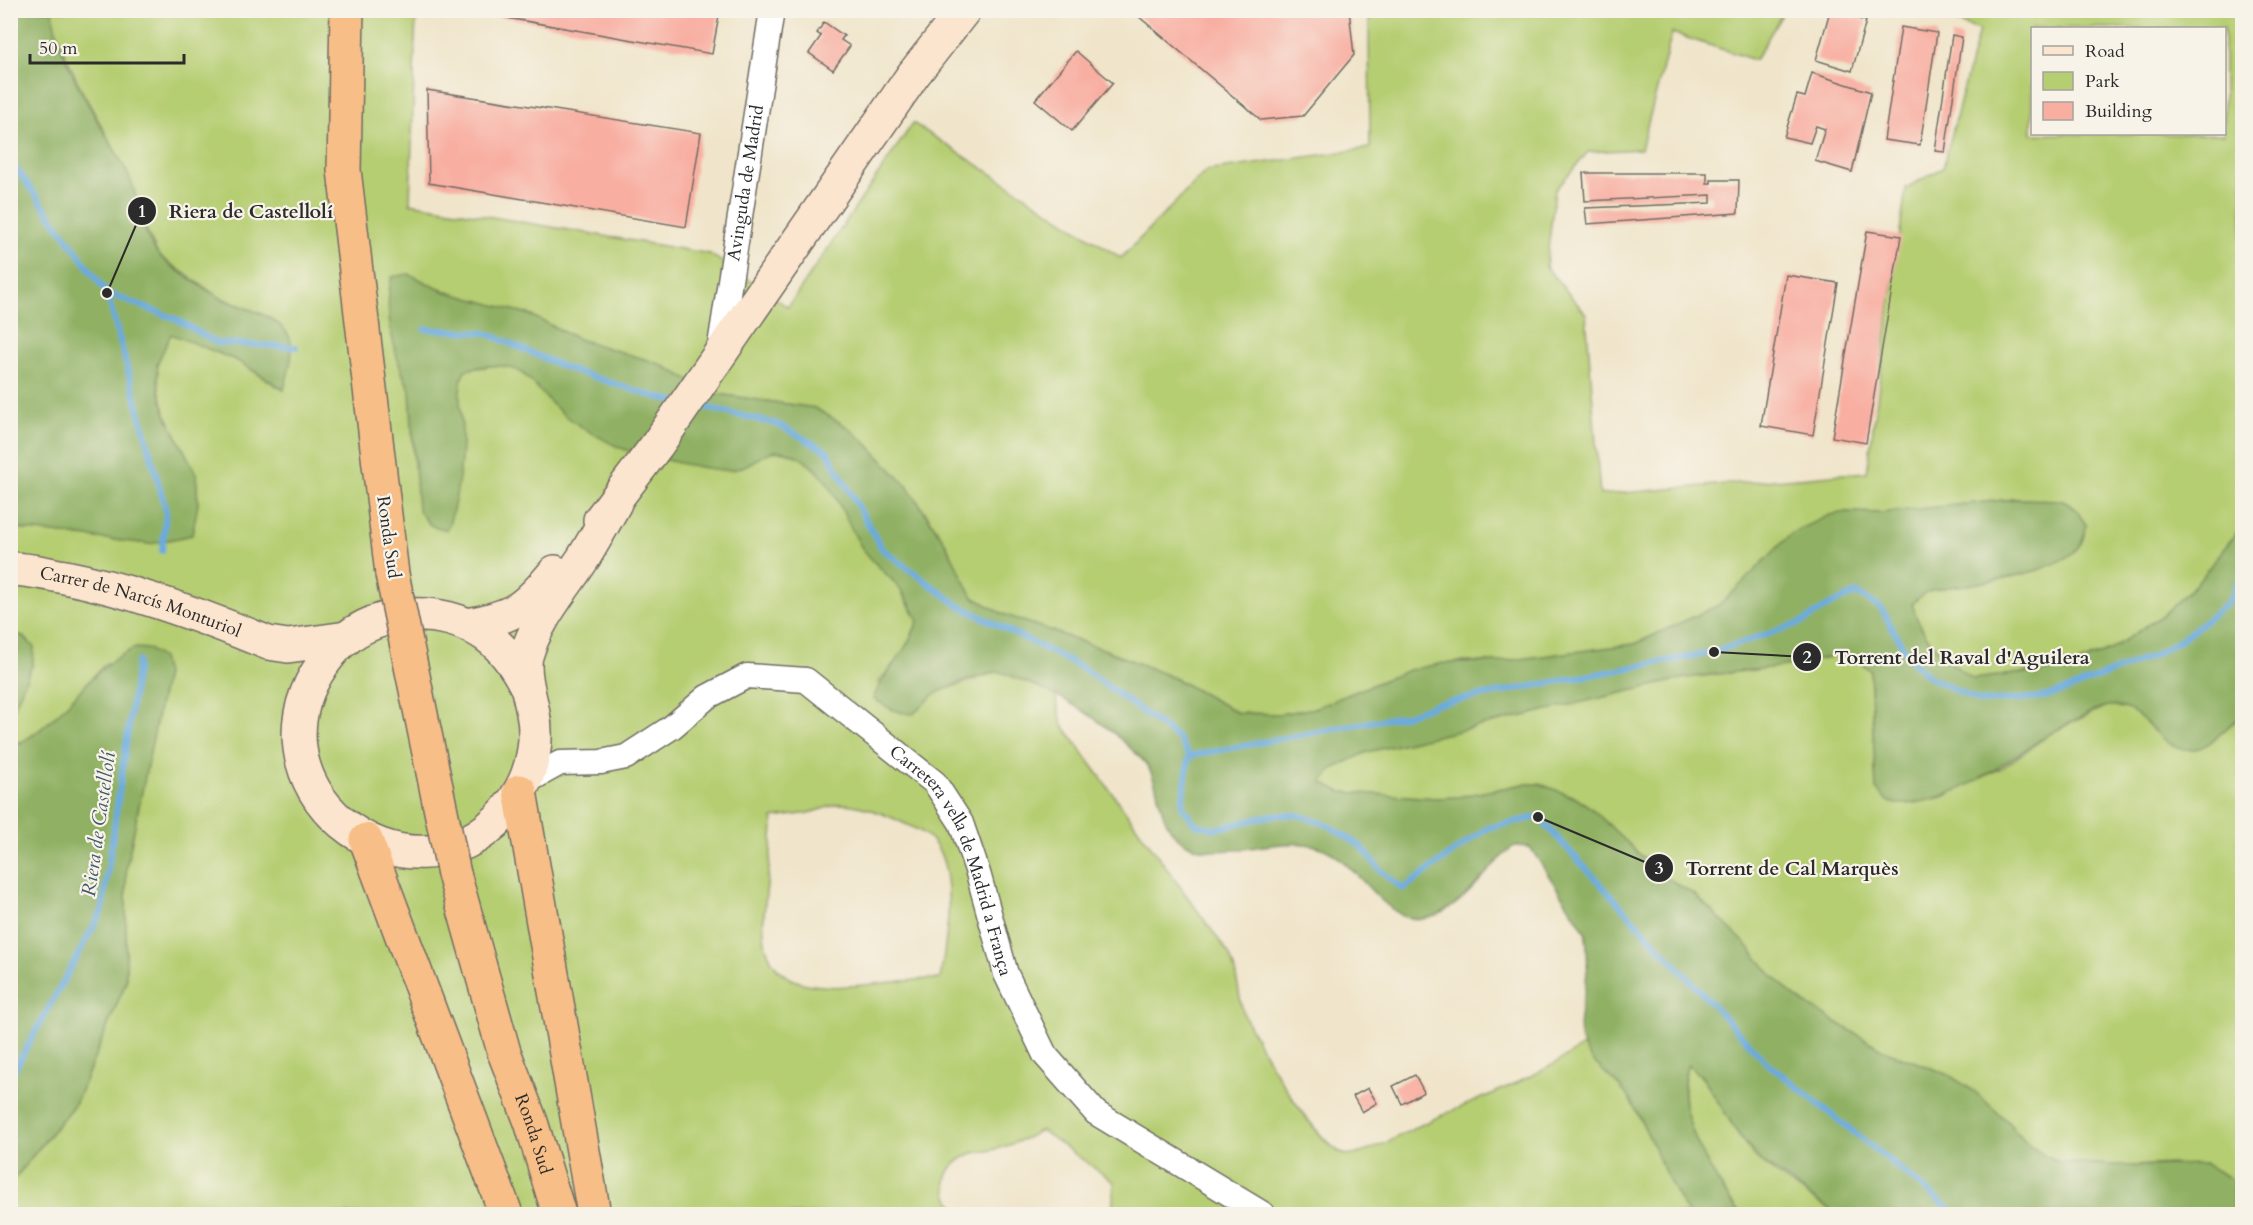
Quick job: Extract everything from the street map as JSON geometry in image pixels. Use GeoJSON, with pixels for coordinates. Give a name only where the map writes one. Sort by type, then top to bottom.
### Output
{"type":"FeatureCollection","features":[{"type":"Feature","properties":{"kind":"highway","name":"Ronda Sud"},"geometry":{"type":"LineString","coordinates":[[347,10],[344,170],[392,574],[454,874],[504,1052],[518,1127],[540,1215]]}},
{"type":"Feature","properties":{"kind":"highway"},"geometry":{"type":"LineString","coordinates":[[522,787],[594,1215]]}},
{"type":"Feature","properties":{"kind":"highway"},"geometry":{"type":"LineString","coordinates":[[366,840],[506,1215]]}},
{"type":"Feature","properties":{"kind":"highway","name":"Ronda Sud"},"geometry":{"type":"LineString","coordinates":[[504,1052],[531,1122],[559,1215]]}},
{"type":"Feature","properties":{"kind":"street","name":"Avinguda de Madrid"},"geometry":{"type":"LineString","coordinates":[[718,357],[772,10]]}},
{"type":"Feature","properties":{"kind":"street"},"geometry":{"type":"LineString","coordinates":[[468,625],[503,618],[528,603],[615,503],[699,386],[913,75],[964,10]]}},
{"type":"Feature","properties":{"kind":"street"},"geometry":{"type":"LineString","coordinates":[[528,689],[518,669],[504,651],[487,636],[468,625],[444,617],[418,614],[392,617],[368,625],[338,645],[315,672],[304,699],[299,727],[301,756],[309,782],[330,812],[343,825],[366,840],[390,848],[416,851],[449,847],[487,829],[506,812],[522,787],[534,754],[535,725],[528,689],[526,658],[534,638],[615,503]]}},
{"type":"Feature","properties":{"kind":"street","name":"Carrer de Narcís Monturiol"},"geometry":{"type":"LineString","coordinates":[[10,569],[24,569],[94,583],[148,598],[268,643],[288,646],[347,639]]}},
{"type":"Feature","properties":{"kind":"street","name":"Carrer de Narcís Monturiol"},"geometry":{"type":"LineString","coordinates":[[268,643],[292,670],[304,699]]}},
{"type":"Feature","properties":{"kind":"street","name":"Carretera vella de Madrid a França"},"geometry":{"type":"LineString","coordinates":[[522,787],[560,763],[601,762],[626,757],[672,727],[707,697],[747,676],[806,680],[935,783],[961,823],[978,873],[1006,974],[1045,1055],[1096,1113],[1263,1215]]}},
{"type":"Feature","properties":{"kind":"street"},"geometry":{"type":"LineString","coordinates":[[535,725],[548,742],[561,753],[578,761]]}},
{"type":"Feature","properties":{"kind":"green space"},"geometry":{"type":"Polygon","coordinates":[[[11,10],[52,11],[61,48],[86,101],[128,175],[149,240],[159,255],[219,297],[273,320],[290,339],[292,353],[284,390],[238,361],[171,334],[157,364],[159,389],[165,413],[196,474],[198,504],[192,535],[150,544],[11,528],[11,10]]]}},
{"type":"Feature","properties":{"kind":"green space"},"geometry":{"type":"Polygon","coordinates":[[[52,11],[416,11],[410,203],[710,254],[788,307],[913,123],[1121,258],[1206,171],[1370,148],[1369,11],[1784,11],[1755,60],[1672,33],[1641,149],[1588,152],[1555,190],[1546,267],[1586,314],[1600,495],[1867,472],[1906,188],[1943,168],[1979,30],[1925,11],[2242,11],[2242,526],[2196,584],[2164,614],[2110,650],[2067,668],[1973,679],[1935,648],[1916,617],[1912,604],[1930,590],[2029,573],[2061,561],[2073,553],[2081,543],[2086,525],[2075,508],[2061,500],[2014,499],[1880,513],[1846,512],[1759,569],[1721,604],[1635,644],[1498,662],[1459,662],[1409,670],[1315,708],[1280,714],[1238,713],[1174,678],[1103,649],[1003,614],[972,597],[944,540],[907,486],[863,440],[846,426],[815,408],[717,394],[657,363],[578,339],[528,314],[462,297],[426,284],[403,375],[410,390],[414,467],[456,495],[462,442],[458,384],[465,370],[502,364],[517,369],[531,379],[554,404],[619,447],[689,464],[733,470],[768,451],[786,452],[801,458],[826,479],[862,548],[898,586],[918,621],[905,649],[879,682],[913,714],[935,693],[999,671],[1055,694],[1062,724],[1229,954],[1235,969],[1243,1011],[1259,1045],[1305,1116],[1336,1150],[1348,1155],[1377,1147],[1547,1068],[1583,1046],[1627,1094],[1689,1214],[1112,1214],[1114,1182],[1041,1130],[1009,1145],[970,1154],[953,1167],[948,1174],[946,1190],[961,1214],[11,1214],[11,1183],[76,1102],[126,982],[126,869],[166,674],[106,663],[44,726],[20,743],[11,738],[10,715],[33,663],[24,637],[11,632],[11,528],[150,544],[198,504],[196,474],[165,413],[159,389],[157,364],[171,333],[238,361],[283,390],[269,317],[219,297],[158,255],[137,209],[133,186],[125,168],[81,89],[54,25],[52,11]],[[838,804],[809,813],[773,818],[764,915],[766,949],[779,970],[799,982],[825,986],[854,986],[940,979],[948,909],[946,872],[941,856],[934,843],[921,832],[888,816],[846,804],[838,804]]]}},
{"type":"Feature","properties":{"kind":"green space"},"geometry":{"type":"Polygon","coordinates":[[[409,274],[443,291],[528,314],[578,339],[657,363],[717,394],[815,408],[846,426],[863,440],[907,486],[944,541],[973,597],[1003,614],[1103,649],[1174,678],[1238,713],[1280,714],[1315,708],[1409,670],[1444,663],[1498,662],[1635,644],[1721,604],[1792,533],[1830,515],[1846,512],[1880,513],[2014,499],[2061,500],[2075,508],[2086,525],[2081,543],[2073,553],[2061,561],[2029,573],[1931,590],[1912,604],[1916,617],[1935,648],[1973,679],[2067,668],[2110,650],[2164,614],[2196,584],[2242,526],[2242,717],[2201,748],[2181,749],[2161,737],[2135,713],[2123,708],[2105,706],[2052,732],[1963,788],[1920,802],[1892,803],[1876,789],[1870,670],[1848,653],[1785,666],[1686,678],[1367,752],[1332,769],[1322,782],[1341,792],[1437,798],[1458,797],[1524,784],[1540,784],[1574,797],[1590,807],[1659,873],[1695,895],[1746,944],[1771,974],[1796,998],[1883,1050],[1947,1074],[1974,1091],[2030,1146],[2057,1162],[2132,1166],[2205,1164],[2233,1180],[2234,1214],[1836,1214],[1758,1159],[1737,1132],[1701,1075],[1688,1065],[1684,1083],[1684,1102],[1689,1122],[1707,1163],[1740,1214],[1689,1214],[1672,1186],[1628,1097],[1598,1066],[1583,1045],[1579,1022],[1587,969],[1585,931],[1530,847],[1514,846],[1464,897],[1445,911],[1425,919],[1408,917],[1392,909],[1335,855],[1319,847],[1286,844],[1215,851],[1199,849],[1185,843],[1175,835],[1164,817],[1153,776],[1148,767],[1114,733],[1075,706],[1048,691],[1008,674],[991,673],[950,687],[934,695],[913,714],[883,705],[873,698],[909,641],[918,620],[901,589],[863,549],[832,490],[815,469],[804,460],[782,451],[766,454],[743,467],[724,470],[676,462],[618,447],[567,417],[515,369],[486,366],[465,370],[460,387],[461,460],[453,509],[447,530],[430,525],[418,510],[410,390],[399,364],[389,319],[389,290],[392,277],[409,274]]]}},
{"type":"Feature","properties":{"kind":"green space"},"geometry":{"type":"Polygon","coordinates":[[[11,632],[24,637],[34,647],[33,663],[11,715],[11,632]]]}},
{"type":"Feature","properties":{"kind":"green space"},"geometry":{"type":"Polygon","coordinates":[[[135,648],[149,649],[162,658],[166,674],[126,869],[126,982],[76,1102],[11,1183],[11,738],[20,743],[36,733],[104,668],[135,648]]]}},
{"type":"Feature","properties":{"kind":"green space"},"geometry":{"type":"Polygon","coordinates":[[[1848,653],[1870,670],[1876,789],[1909,804],[1943,797],[2003,767],[2053,732],[2108,705],[2128,709],[2143,717],[2154,732],[2242,717],[2242,1214],[2234,1214],[2233,1180],[2172,1164],[2132,1166],[2057,1162],[2030,1146],[1974,1091],[1947,1074],[1883,1050],[1796,998],[1771,974],[1746,944],[1695,895],[1659,873],[1590,807],[1574,797],[1540,784],[1524,784],[1458,797],[1437,798],[1341,792],[1322,782],[1332,769],[1367,752],[1686,678],[1785,666],[1848,653]]]}},
{"type":"Feature","properties":{"kind":"green space"},"geometry":{"type":"Polygon","coordinates":[[[1688,1064],[1706,1082],[1755,1157],[1777,1175],[1836,1214],[1740,1214],[1707,1163],[1690,1123],[1685,1103],[1684,1083],[1688,1064]]]}},
{"type":"Feature","properties":{"kind":"building"},"geometry":{"type":"Polygon","coordinates":[[[462,10],[720,10],[712,54],[462,10]]]}},
{"type":"Feature","properties":{"kind":"building"},"geometry":{"type":"Polygon","coordinates":[[[1131,10],[1349,10],[1354,55],[1303,116],[1261,120],[1131,10]]]}},
{"type":"Feature","properties":{"kind":"building"},"geometry":{"type":"Polygon","coordinates":[[[1830,11],[1866,21],[1852,71],[1816,60],[1830,11]]]}},
{"type":"Feature","properties":{"kind":"building"},"geometry":{"type":"Polygon","coordinates":[[[824,22],[844,36],[841,40],[850,46],[833,70],[809,53],[821,36],[817,33],[824,22]]]}},
{"type":"Feature","properties":{"kind":"building"},"geometry":{"type":"Polygon","coordinates":[[[1901,27],[1937,33],[1920,145],[1884,140],[1901,27]]]}},
{"type":"Feature","properties":{"kind":"building"},"geometry":{"type":"Polygon","coordinates":[[[1952,35],[1962,37],[1945,152],[1935,151],[1952,35]]]}},
{"type":"Feature","properties":{"kind":"building"},"geometry":{"type":"Polygon","coordinates":[[[1076,51],[1113,83],[1072,131],[1035,100],[1076,51]]]}},
{"type":"Feature","properties":{"kind":"building"},"geometry":{"type":"Polygon","coordinates":[[[1812,73],[1871,92],[1852,172],[1815,161],[1825,129],[1816,126],[1810,143],[1784,137],[1797,95],[1805,97],[1812,73]]]}},
{"type":"Feature","properties":{"kind":"building"},"geometry":{"type":"Polygon","coordinates":[[[427,90],[701,133],[686,227],[429,183],[427,90]]]}},
{"type":"Feature","properties":{"kind":"building"},"geometry":{"type":"Polygon","coordinates":[[[1583,173],[1707,173],[1707,183],[1711,183],[1711,180],[1739,180],[1738,213],[1587,224],[1585,208],[1711,203],[1711,195],[1585,201],[1583,173]]]}},
{"type":"Feature","properties":{"kind":"building"},"geometry":{"type":"Polygon","coordinates":[[[1867,231],[1901,236],[1866,443],[1832,437],[1867,231]]]}},
{"type":"Feature","properties":{"kind":"building"},"geometry":{"type":"Polygon","coordinates":[[[1786,275],[1838,283],[1813,435],[1761,426],[1786,275]]]}},
{"type":"Feature","properties":{"kind":"building"},"geometry":{"type":"Polygon","coordinates":[[[1415,1075],[1424,1092],[1402,1104],[1393,1086],[1415,1075]]]}},
{"type":"Feature","properties":{"kind":"building"},"geometry":{"type":"Polygon","coordinates":[[[1368,1088],[1377,1103],[1362,1112],[1353,1096],[1368,1088]]]}},
{"type":"Feature","properties":{"kind":"waterway","name":"Riera de Castellolí"},"geometry":{"type":"LineString","coordinates":[[10,160],[107,293],[166,511],[162,551]]}},
{"type":"Feature","properties":{"kind":"waterway"},"geometry":{"type":"LineString","coordinates":[[107,293],[178,320],[217,343],[296,347]]}},
{"type":"Feature","properties":{"kind":"waterway"},"geometry":{"type":"LineString","coordinates":[[425,329],[486,333],[566,368],[674,401]]}},
{"type":"Feature","properties":{"kind":"waterway"},"geometry":{"type":"LineString","coordinates":[[695,405],[777,424],[827,451],[882,549],[958,605],[1083,668],[1179,739],[1189,756]]}},
{"type":"Feature","properties":{"kind":"waterway"},"geometry":{"type":"LineString","coordinates":[[1189,756],[1407,715],[1437,704],[1714,652],[1803,622],[1828,606],[1856,593],[1881,608],[1909,658],[1929,677],[1981,702],[2043,697],[2070,689],[2152,656],[2179,641],[2228,603],[2242,575]]}},
{"type":"Feature","properties":{"kind":"waterway","name":"Riera de Castellolí"},"geometry":{"type":"LineString","coordinates":[[10,1078],[102,911],[138,661]]}},
{"type":"Feature","properties":{"kind":"waterway"},"geometry":{"type":"LineString","coordinates":[[1189,756],[1182,806],[1195,824],[1215,829],[1273,815],[1298,815],[1328,825],[1362,847],[1379,869],[1403,889],[1487,828],[1538,817],[1766,1062],[1956,1214]]}},
{"type":"Feature","properties":{"kind":"place","name":"Riera de Castellolí"},"geometry":{"type":"Point","coordinates":[107,293]}},
{"type":"Feature","properties":{"kind":"place","name":"Torrent del Raval d'Aguilera"},"geometry":{"type":"Point","coordinates":[1714,652]}},
{"type":"Feature","properties":{"kind":"place","name":"Torrent de Cal Marquès"},"geometry":{"type":"Point","coordinates":[1538,817]}}]}
